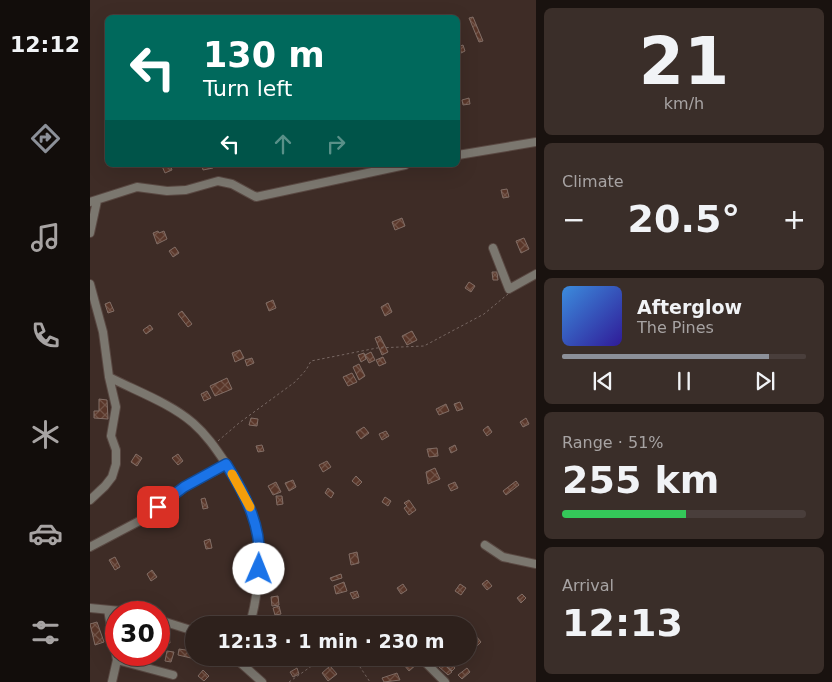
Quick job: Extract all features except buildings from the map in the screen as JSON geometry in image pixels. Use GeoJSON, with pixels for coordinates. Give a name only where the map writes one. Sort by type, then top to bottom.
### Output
{"type":"FeatureCollection","features":[{"type":"Feature","properties":{"kind":"street"},"geometry":{"type":"LineString","coordinates":[[460,156],[536,142]]}},
{"type":"Feature","properties":{"kind":"street"},"geometry":{"type":"LineString","coordinates":[[90,233],[93,201],[137,187],[167,191],[186,190],[218,181],[232,184],[256,197],[396,167]]}},
{"type":"Feature","properties":{"kind":"street"},"geometry":{"type":"LineString","coordinates":[[493,248],[508,289],[536,274]]}},
{"type":"Feature","properties":{"kind":"street"},"geometry":{"type":"LineString","coordinates":[[90,284],[103,332],[109,377],[116,407],[111,436],[116,450],[116,464],[105,486],[90,500]]}},
{"type":"Feature","properties":{"kind":"street"},"geometry":{"type":"LineString","coordinates":[[109,377],[193,423],[214,445],[246,495],[261,551],[257,597],[252,616]]}},
{"type":"Feature","properties":{"kind":"street"},"geometry":{"type":"LineString","coordinates":[[90,547],[145,518],[184,487],[226,464]]}},
{"type":"Feature","properties":{"kind":"street"},"geometry":{"type":"LineString","coordinates":[[485,545],[503,557],[536,564]]}},
{"type":"Feature","properties":{"kind":"street"},"geometry":{"type":"LineString","coordinates":[[90,608],[105,610]]}},
{"type":"Feature","properties":{"kind":"street"},"geometry":{"type":"LineString","coordinates":[[170,623],[185,628]]}},
{"type":"Feature","properties":{"kind":"street"},"geometry":{"type":"LineString","coordinates":[[112,682],[116,666]]}},
{"type":"Feature","properties":{"kind":"street"},"geometry":{"type":"LineString","coordinates":[[139,666],[173,675]]}},
{"type":"Feature","properties":{"kind":"street"},"geometry":{"type":"LineString","coordinates":[[247,666],[262,682]]}},
{"type":"Feature","properties":{"kind":"street"},"geometry":{"type":"LineString","coordinates":[[429,666],[445,682]]}},
{"type":"Feature","properties":{"kind":"path"},"geometry":{"type":"LineString","coordinates":[[214,445],[239,423],[295,382],[306,370],[310,361],[377,348],[424,346],[484,314],[507,296],[508,289]]}},
{"type":"Feature","properties":{"kind":"path"},"geometry":{"type":"LineString","coordinates":[[289,682],[312,666]]}},
{"type":"Feature","properties":{"kind":"path"},"geometry":{"type":"LineString","coordinates":[[359,666],[370,682]]}},
{"type":"Feature","properties":{"kind":"slow traffic"},"geometry":{"type":"LineString","coordinates":[[232,474],[246,495],[250,507]]}},
{"type":"Feature","properties":{"kind":"route"},"geometry":{"type":"LineString","coordinates":[[158,507],[184,487],[226,464],[246,495],[252,512],[261,551],[259,569]]}}]}
